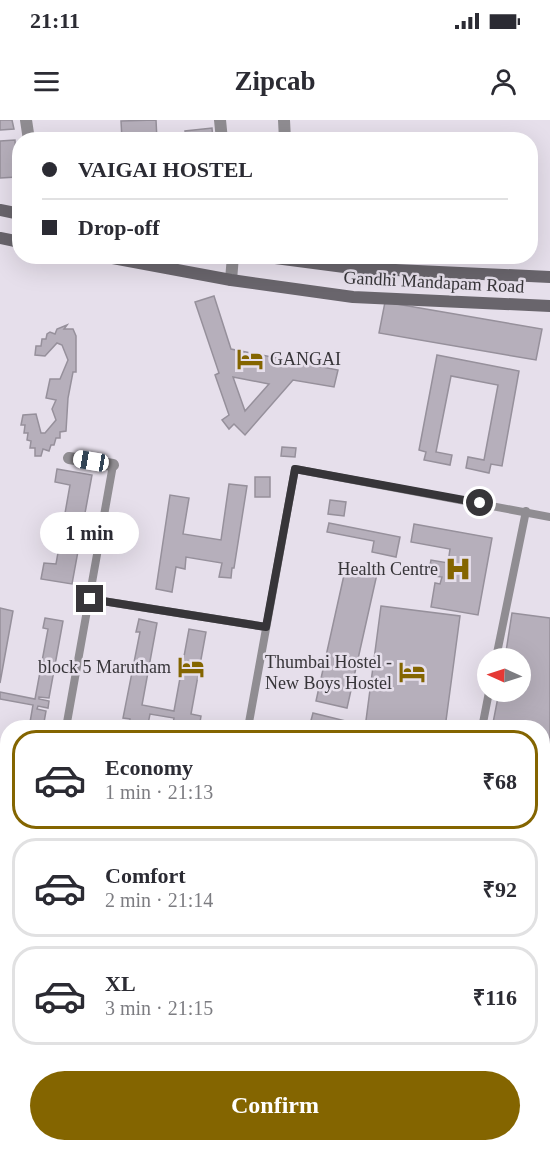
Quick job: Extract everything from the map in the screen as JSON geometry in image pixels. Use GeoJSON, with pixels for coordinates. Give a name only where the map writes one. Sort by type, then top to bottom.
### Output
{"type":"FeatureCollection","features":[{"type":"Feature","properties":{"kind":"main road","name":"Gandhi Mandapam Road"},"geometry":{"type":"LineString","coordinates":[[145,264],[231,280],[353,297],[550,306]]}},
{"type":"Feature","properties":{"kind":"main road","name":"Gandhi Mandapam Road"},"geometry":{"type":"LineString","coordinates":[[321,264],[352,268],[550,277]]}},
{"type":"Feature","properties":{"kind":"street"},"geometry":{"type":"LineString","coordinates":[[231,280],[232,264]]}},
{"type":"Feature","properties":{"kind":"street"},"geometry":{"type":"LineString","coordinates":[[69,458],[113,465]]}},
{"type":"Feature","properties":{"kind":"lane"},"geometry":{"type":"LineString","coordinates":[[67,720],[113,465]]}},
{"type":"Feature","properties":{"kind":"lane"},"geometry":{"type":"LineString","coordinates":[[249,720],[295,469],[550,517]]}},
{"type":"Feature","properties":{"kind":"lane"},"geometry":{"type":"LineString","coordinates":[[498,648],[526,511]]}},
{"type":"Feature","properties":{"kind":"lane"},"geometry":{"type":"LineString","coordinates":[[90,599],[266,627]]}},
{"type":"Feature","properties":{"kind":"lane"},"geometry":{"type":"LineString","coordinates":[[484,720],[487,702]]}},
{"type":"Feature","properties":{"kind":"building"},"geometry":{"type":"Polygon","coordinates":[[[0,120],[12,120],[14,129],[0,130],[0,120]]]}},
{"type":"Feature","properties":{"kind":"building"},"geometry":{"type":"Polygon","coordinates":[[[156,120],[157,132],[122,132],[121,121],[156,120]]]}},
{"type":"Feature","properties":{"kind":"building"},"geometry":{"type":"Polygon","coordinates":[[[212,128],[212,132],[185,132],[212,128]]]}},
{"type":"Feature","properties":{"kind":"building"},"geometry":{"type":"Polygon","coordinates":[[[12,140],[12,177],[0,178],[0,141],[12,140]]]}},
{"type":"Feature","properties":{"kind":"building","name":"GANGAI"},"geometry":{"type":"Polygon","coordinates":[[[214,296],[231,349],[338,370],[334,387],[293,380],[245,435],[234,424],[229,429],[222,420],[229,415],[215,375],[219,373],[195,302],[214,296]],[[233,377],[245,411],[269,384],[233,377]]]}},
{"type":"Feature","properties":{"kind":"building"},"geometry":{"type":"Polygon","coordinates":[[[385,302],[542,329],[536,360],[379,333],[385,302]]]}},
{"type":"Feature","properties":{"kind":"building"},"geometry":{"type":"Polygon","coordinates":[[[67,325],[64,329],[73,329],[76,336],[76,372],[73,372],[68,398],[66,431],[60,432],[60,438],[56,438],[49,451],[43,449],[41,456],[35,456],[35,448],[30,448],[31,441],[27,440],[28,433],[24,433],[25,425],[21,425],[23,415],[36,414],[41,433],[45,433],[56,420],[52,409],[56,400],[46,398],[50,379],[60,379],[68,360],[62,345],[57,343],[45,356],[35,355],[36,346],[41,346],[42,339],[46,339],[47,334],[50,332],[55,334],[57,329],[67,325]]]}},
{"type":"Feature","properties":{"kind":"building"},"geometry":{"type":"Polygon","coordinates":[[[437,355],[519,371],[502,466],[491,464],[489,473],[466,468],[468,457],[484,460],[498,385],[451,376],[436,452],[452,455],[450,465],[424,460],[426,452],[419,450],[437,355]]]}},
{"type":"Feature","properties":{"kind":"building"},"geometry":{"type":"Polygon","coordinates":[[[282,447],[296,448],[295,457],[281,456],[282,447]]]}},
{"type":"Feature","properties":{"kind":"building"},"geometry":{"type":"Polygon","coordinates":[[[57,469],[92,475],[72,584],[41,579],[44,563],[56,564],[70,485],[55,482],[57,469]]]}},
{"type":"Feature","properties":{"kind":"building"},"geometry":{"type":"Polygon","coordinates":[[[255,477],[270,477],[270,497],[255,497],[255,477]]]}},
{"type":"Feature","properties":{"kind":"building"},"geometry":{"type":"Polygon","coordinates":[[[229,484],[247,486],[231,578],[219,577],[222,563],[186,557],[185,569],[176,567],[172,592],[156,589],[170,495],[189,498],[183,534],[221,540],[229,484]]]}},
{"type":"Feature","properties":{"kind":"building"},"geometry":{"type":"Polygon","coordinates":[[[330,500],[346,502],[344,516],[328,514],[330,500]]]}},
{"type":"Feature","properties":{"kind":"building"},"geometry":{"type":"Polygon","coordinates":[[[329,523],[400,537],[396,557],[372,552],[374,541],[327,532],[329,523]]]}},
{"type":"Feature","properties":{"kind":"building","name":"Health Centre"},"geometry":{"type":"Polygon","coordinates":[[[414,524],[492,538],[478,615],[431,607],[435,583],[440,584],[442,577],[428,575],[431,560],[448,563],[450,549],[411,542],[414,524]]]}},
{"type":"Feature","properties":{"kind":"building"},"geometry":{"type":"Polygon","coordinates":[[[346,566],[377,574],[347,708],[316,701],[346,566]]]}},
{"type":"Feature","properties":{"kind":"building","name":"Thumbai Hostel - New Boys Hostel"},"geometry":{"type":"Polygon","coordinates":[[[381,606],[460,616],[446,720],[366,720],[381,606]]]}},
{"type":"Feature","properties":{"kind":"building"},"geometry":{"type":"Polygon","coordinates":[[[0,608],[13,611],[0,683],[0,608]]]}},
{"type":"Feature","properties":{"kind":"building"},"geometry":{"type":"Polygon","coordinates":[[[512,613],[550,618],[550,720],[494,720],[497,702],[531,702],[531,648],[507,648],[512,613]]]}},
{"type":"Feature","properties":{"kind":"building"},"geometry":{"type":"Polygon","coordinates":[[[45,618],[63,621],[49,698],[39,697],[39,699],[49,701],[48,708],[38,706],[37,709],[46,711],[44,720],[30,720],[33,705],[0,699],[0,692],[35,699],[48,629],[43,628],[45,618]]]}},
{"type":"Feature","properties":{"kind":"building","name":"block 5 Marutham"},"geometry":{"type":"Polygon","coordinates":[[[139,619],[157,623],[142,705],[174,711],[189,629],[206,632],[191,714],[201,716],[200,720],[174,720],[174,718],[150,714],[149,720],[123,718],[140,632],[136,632],[139,619]]]}},
{"type":"Feature","properties":{"kind":"building"},"geometry":{"type":"Polygon","coordinates":[[[313,713],[342,720],[311,720],[313,713]]]}},
{"type":"Feature","properties":{"kind":"place","name":"GANGAI"},"geometry":{"type":"Point","coordinates":[250,359]}},
{"type":"Feature","properties":{"kind":"place","name":"Health Centre"},"geometry":{"type":"Point","coordinates":[458,569]}},
{"type":"Feature","properties":{"kind":"place","name":"block 5 Marutham"},"geometry":{"type":"Point","coordinates":[191,667]}},
{"type":"Feature","properties":{"kind":"place","name":"Thumbai Hostel - New Boys Hostel"},"geometry":{"type":"Point","coordinates":[412,672]}},
{"type":"Feature","properties":{"kind":"route"},"geometry":{"type":"LineString","coordinates":[[90,599],[266,627],[295,469],[480,503]]}}]}
